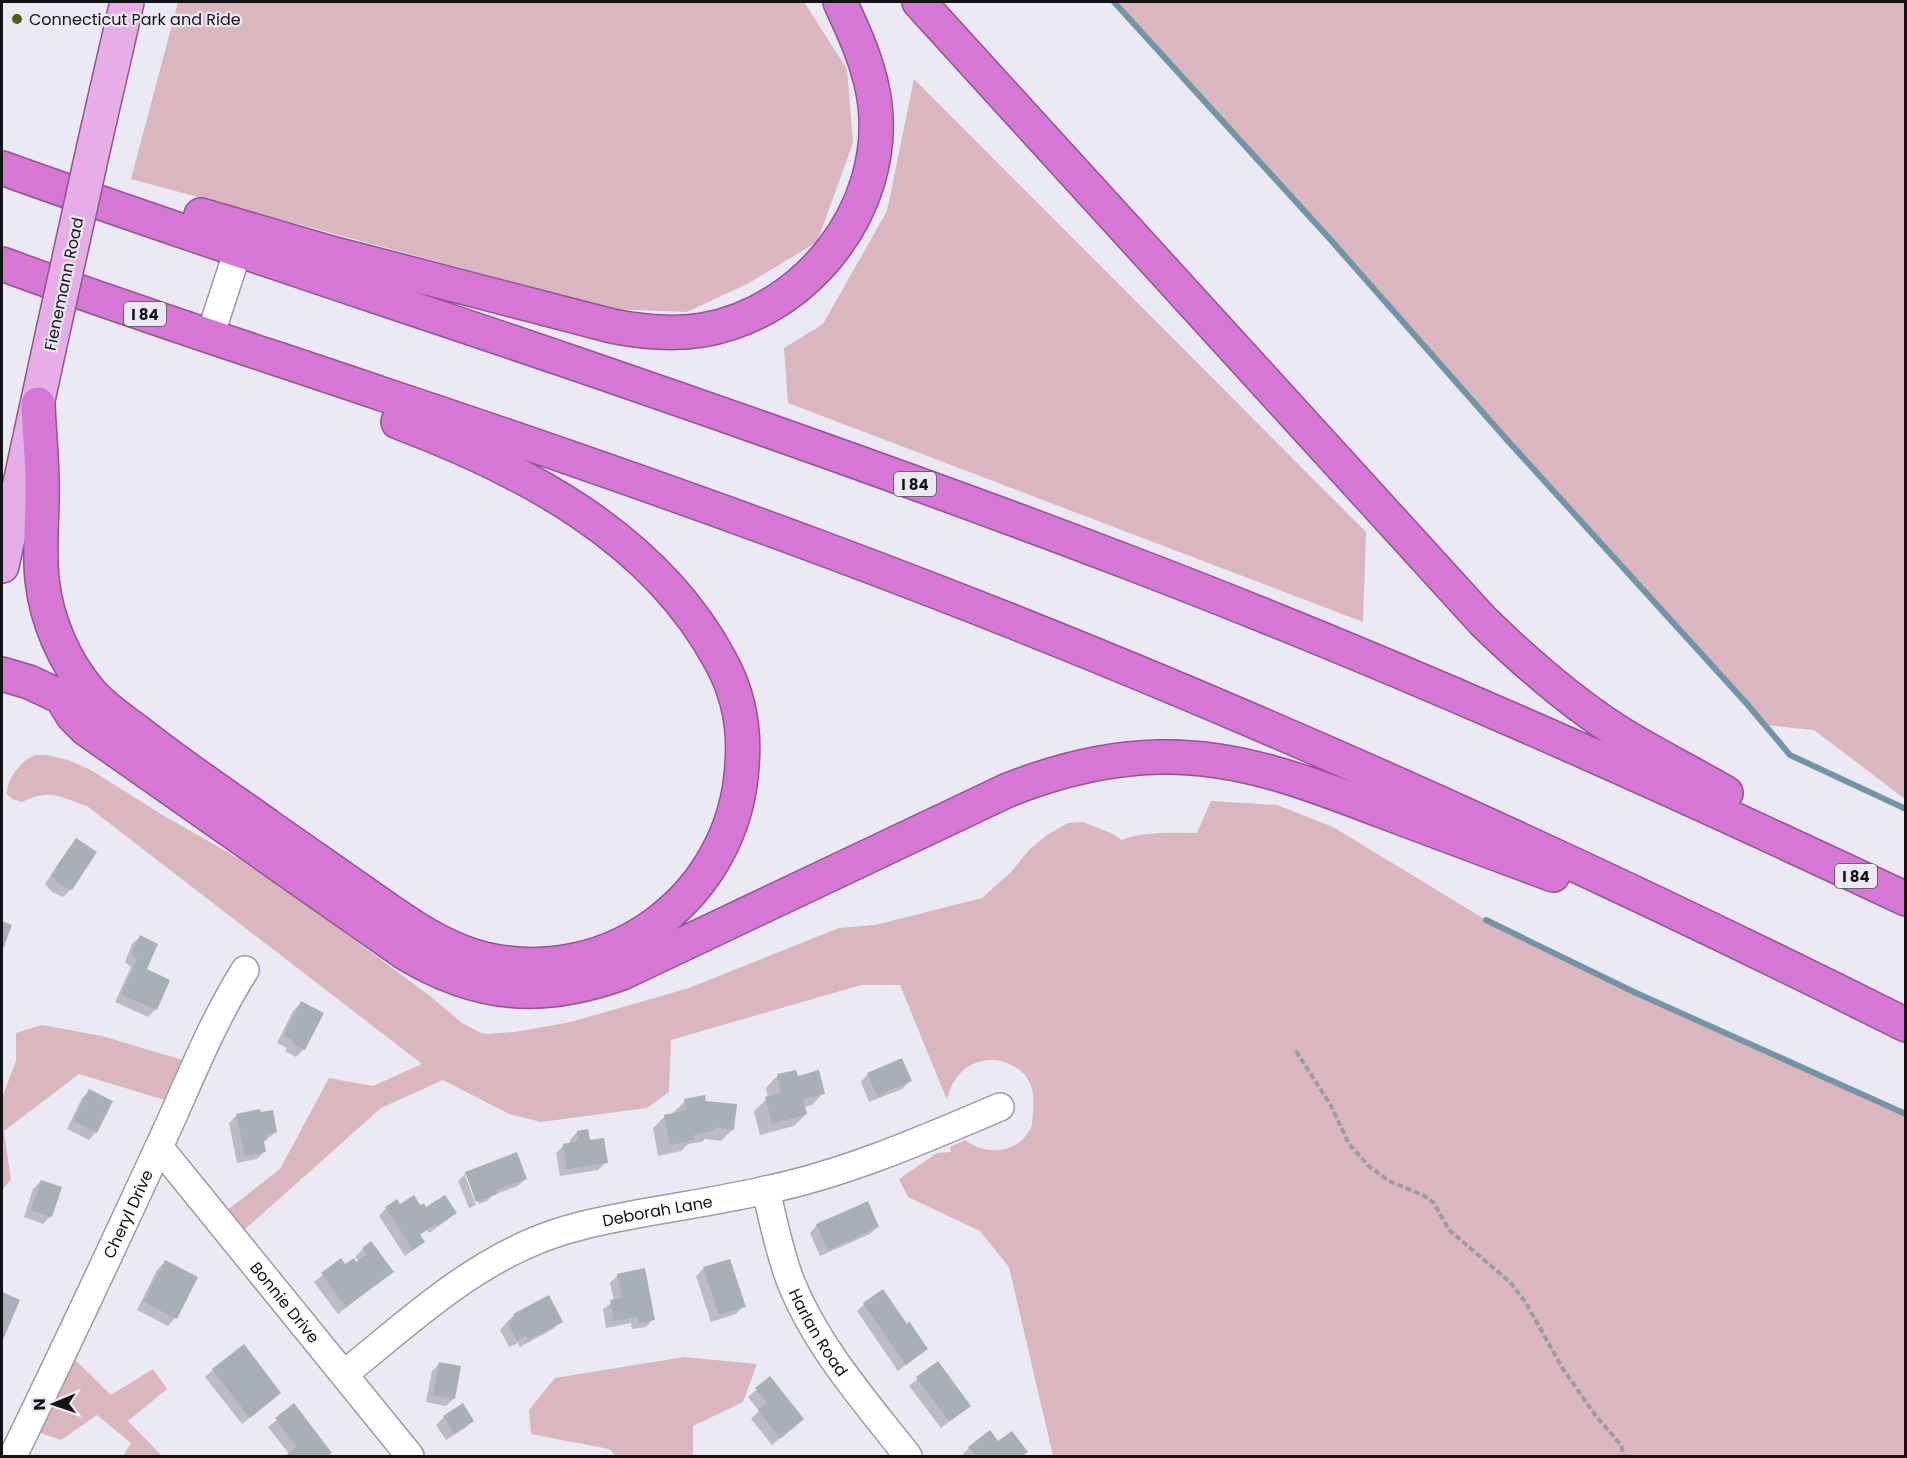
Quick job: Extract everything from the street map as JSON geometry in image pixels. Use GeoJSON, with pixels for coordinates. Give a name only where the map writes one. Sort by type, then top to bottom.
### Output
{"type":"FeatureCollection","features":[{"type":"Feature","properties":{"kind":"highway"},"geometry":{"type":"LineString","coordinates":[[2,166],[76,181],[322,250],[603,324],[652,332],[676,333],[702,330],[751,315],[800,284],[833,250],[859,204],[874,149],[875,106],[869,75],[840,2]]}},
{"type":"Feature","properties":{"kind":"highway"},"geometry":{"type":"LineString","coordinates":[[919,2],[1453,590],[1509,646],[1553,686],[1599,720],[1643,748],[1747,806],[1807,852]]}},
{"type":"Feature","properties":{"kind":"highway","name":"I 84"},"geometry":{"type":"LineString","coordinates":[[2,166],[238,250],[700,407],[1125,561],[1431,685],[1681,795],[1905,899]]}},
{"type":"Feature","properties":{"kind":"highway","name":"I 84"},"geometry":{"type":"LineString","coordinates":[[2,264],[707,506],[1014,622],[1344,759],[1685,916],[1905,1025]]}},
{"type":"Feature","properties":{"kind":"highway"},"geometry":{"type":"LineString","coordinates":[[38,404],[42,488],[40,561],[45,599],[53,626],[67,657],[84,685],[102,704],[187,769],[405,922],[446,945],[480,958],[537,964],[579,959],[614,948],[647,930],[679,905],[708,871],[731,823],[740,790],[743,755],[740,719],[733,688],[722,663],[704,633],[678,600],[630,550],[568,502],[475,453],[358,405],[328,389],[289,362]]}},
{"type":"Feature","properties":{"kind":"highway"},"geometry":{"type":"LineString","coordinates":[[2,674],[29,682],[61,697],[86,698],[102,704]]}},
{"type":"Feature","properties":{"kind":"highway"},"geometry":{"type":"LineString","coordinates":[[61,697],[73,716],[86,729],[405,953],[443,973],[468,982],[496,988],[526,992],[551,991],[607,978],[644,963],[1008,790],[1064,771],[1143,757],[1216,760],[1267,770],[1309,783],[1578,884],[1640,905],[1685,916]]}},
{"type":"Feature","properties":{"kind":"main road","name":"Fienemann Road"},"geometry":{"type":"LineString","coordinates":[[2,566],[127,2]]}},
{"type":"Feature","properties":{"kind":"street"},"geometry":{"type":"LineString","coordinates":[[210,336],[238,250]]}},
{"type":"Feature","properties":{"kind":"street","name":"Cheryl Drive"},"geometry":{"type":"LineString","coordinates":[[13,1456],[159,1148],[210,1033],[227,999],[246,970]]}},
{"type":"Feature","properties":{"kind":"street","name":"Deborah Lane"},"geometry":{"type":"LineString","coordinates":[[344,1374],[466,1278],[529,1244],[562,1231],[595,1222],[810,1180],[880,1157],[1000,1107]]}},
{"type":"Feature","properties":{"kind":"street","name":"Bonnie Drive"},"geometry":{"type":"LineString","coordinates":[[159,1148],[410,1456]]}},
{"type":"Feature","properties":{"kind":"street","name":"Harlan Road"},"geometry":{"type":"LineString","coordinates":[[766,1190],[777,1241],[790,1280],[810,1320],[831,1356],[908,1456]]}},
{"type":"Feature","properties":{"kind":"path"},"geometry":{"type":"LineString","coordinates":[[1296,1051],[1330,1104],[1349,1144],[1370,1167],[1389,1180],[1423,1195],[1434,1203],[1449,1230],[1510,1282],[1526,1304],[1563,1369],[1596,1416],[1621,1445],[1624,1456]]}},
{"type":"Feature","properties":{"kind":"shaded area"},"geometry":{"type":"Polygon","coordinates":[[[178,2],[804,2],[847,69],[853,143],[817,242],[749,283],[687,312],[613,309],[131,179],[178,2]]]}},
{"type":"Feature","properties":{"kind":"shaded area"},"geometry":{"type":"Polygon","coordinates":[[[1118,2],[1905,2],[1905,799],[1814,730],[1764,725],[1118,2]]]}},
{"type":"Feature","properties":{"kind":"shaded area"},"geometry":{"type":"Polygon","coordinates":[[[914,79],[1366,532],[1363,622],[788,403],[784,348],[823,324],[887,211],[914,79]]]}},
{"type":"Feature","properties":{"kind":"shaded area"},"geometry":{"type":"Polygon","coordinates":[[[35,755],[68,760],[91,770],[161,814],[264,873],[430,996],[462,1023],[481,1033],[488,1034],[515,1032],[571,1022],[689,988],[839,928],[875,925],[982,898],[1011,872],[1029,850],[1047,835],[1068,823],[1083,822],[1122,840],[1149,834],[1197,833],[1211,801],[1277,805],[1333,827],[1486,920],[1634,992],[1905,1114],[1905,1456],[1053,1456],[1009,1267],[980,1231],[908,1197],[899,1179],[937,1153],[951,1152],[950,1147],[965,1140],[990,1150],[1016,1145],[1032,1125],[1032,1090],[1027,1078],[1017,1068],[997,1060],[990,1060],[972,1065],[961,1072],[947,1100],[900,985],[861,985],[671,1040],[669,1092],[647,1108],[541,1122],[509,1114],[443,1080],[381,1108],[234,1239],[217,1218],[280,1169],[329,1078],[373,1086],[422,1064],[87,806],[54,795],[40,795],[22,802],[12,799],[7,794],[7,788],[12,776],[20,766],[35,755]]]}},
{"type":"Feature","properties":{"kind":"shaded area"},"geometry":{"type":"Polygon","coordinates":[[[42,1025],[102,1036],[196,1064],[178,1104],[79,1074],[4,1131],[11,1180],[2,1190],[2,1098],[16,1061],[16,1033],[42,1025]]]}},
{"type":"Feature","properties":{"kind":"shaded area"},"geometry":{"type":"Polygon","coordinates":[[[64,1349],[111,1395],[153,1369],[167,1389],[128,1421],[162,1456],[123,1456],[131,1443],[97,1415],[61,1440],[27,1428],[64,1349]]]}},
{"type":"Feature","properties":{"kind":"shaded area"},"geometry":{"type":"Polygon","coordinates":[[[684,1357],[757,1364],[743,1402],[693,1426],[693,1456],[616,1456],[609,1449],[531,1434],[529,1410],[555,1378],[684,1357]]]}},
{"type":"Feature","properties":{"kind":"building"},"geometry":{"type":"Polygon","coordinates":[[[76,838],[97,852],[72,890],[60,885],[51,875],[76,838]]]}},
{"type":"Feature","properties":{"kind":"building"},"geometry":{"type":"Polygon","coordinates":[[[2,921],[12,925],[2,952],[2,921]]]}},
{"type":"Feature","properties":{"kind":"building"},"geometry":{"type":"Polygon","coordinates":[[[140,935],[158,944],[147,969],[170,980],[157,1010],[121,994],[137,959],[131,954],[140,935]]]}},
{"type":"Feature","properties":{"kind":"building"},"geometry":{"type":"Polygon","coordinates":[[[301,1001],[324,1013],[305,1050],[292,1043],[293,1040],[284,1035],[301,1001]]]}},
{"type":"Feature","properties":{"kind":"building"},"geometry":{"type":"Polygon","coordinates":[[[902,1058],[912,1081],[877,1096],[867,1073],[902,1058]]]}},
{"type":"Feature","properties":{"kind":"building"},"geometry":{"type":"Polygon","coordinates":[[[796,1070],[798,1076],[819,1070],[825,1094],[803,1099],[807,1114],[772,1124],[765,1097],[781,1093],[777,1074],[796,1070]]]}},
{"type":"Feature","properties":{"kind":"building"},"geometry":{"type":"Polygon","coordinates":[[[89,1089],[113,1101],[97,1133],[73,1121],[89,1089]]]}},
{"type":"Feature","properties":{"kind":"building"},"geometry":{"type":"Polygon","coordinates":[[[705,1095],[706,1101],[737,1104],[734,1130],[715,1127],[715,1130],[694,1135],[695,1140],[670,1145],[664,1115],[686,1110],[684,1099],[705,1095]]]}},
{"type":"Feature","properties":{"kind":"building"},"geometry":{"type":"Polygon","coordinates":[[[260,1109],[261,1112],[273,1110],[277,1132],[266,1135],[267,1140],[264,1141],[266,1152],[245,1156],[236,1114],[260,1109]]]}},
{"type":"Feature","properties":{"kind":"building"},"geometry":{"type":"Polygon","coordinates":[[[588,1129],[590,1140],[604,1138],[608,1163],[567,1169],[563,1144],[578,1141],[577,1131],[588,1129]]]}},
{"type":"Feature","properties":{"kind":"building"},"geometry":{"type":"Polygon","coordinates":[[[517,1152],[527,1179],[496,1190],[497,1194],[476,1202],[465,1172],[517,1152]]]}},
{"type":"Feature","properties":{"kind":"building"},"geometry":{"type":"Polygon","coordinates":[[[41,1180],[62,1187],[52,1217],[31,1210],[41,1180]]]}},
{"type":"Feature","properties":{"kind":"building"},"geometry":{"type":"Polygon","coordinates":[[[414,1195],[420,1205],[424,1203],[426,1207],[445,1195],[457,1213],[420,1234],[425,1242],[413,1250],[385,1207],[397,1199],[400,1204],[414,1195]]]}},
{"type":"Feature","properties":{"kind":"building"},"geometry":{"type":"Polygon","coordinates":[[[868,1201],[879,1227],[828,1250],[816,1224],[868,1201]]]}},
{"type":"Feature","properties":{"kind":"building"},"geometry":{"type":"Polygon","coordinates":[[[371,1241],[394,1272],[346,1307],[321,1273],[341,1258],[345,1264],[354,1258],[356,1262],[366,1254],[362,1248],[371,1241]]]}},
{"type":"Feature","properties":{"kind":"building"},"geometry":{"type":"Polygon","coordinates":[[[730,1259],[746,1307],[719,1315],[703,1267],[730,1259]]]}},
{"type":"Feature","properties":{"kind":"building"},"geometry":{"type":"Polygon","coordinates":[[[165,1260],[198,1277],[177,1319],[144,1302],[165,1260]]]}},
{"type":"Feature","properties":{"kind":"building"},"geometry":{"type":"Polygon","coordinates":[[[645,1268],[655,1320],[639,1323],[638,1316],[614,1321],[610,1300],[622,1298],[617,1274],[645,1268]]]}},
{"type":"Feature","properties":{"kind":"building"},"geometry":{"type":"Polygon","coordinates":[[[883,1289],[907,1324],[909,1321],[928,1349],[906,1365],[863,1303],[883,1289]]]}},
{"type":"Feature","properties":{"kind":"building"},"geometry":{"type":"Polygon","coordinates":[[[2,1292],[20,1300],[2,1342],[2,1292]]]}},
{"type":"Feature","properties":{"kind":"building"},"geometry":{"type":"Polygon","coordinates":[[[549,1295],[563,1322],[528,1340],[525,1336],[517,1341],[507,1322],[515,1317],[513,1314],[549,1295]]]}},
{"type":"Feature","properties":{"kind":"building"},"geometry":{"type":"Polygon","coordinates":[[[244,1344],[281,1393],[250,1418],[212,1369],[244,1344]]]}},
{"type":"Feature","properties":{"kind":"building"},"geometry":{"type":"Polygon","coordinates":[[[938,1361],[971,1406],[949,1422],[916,1377],[938,1361]]]}},
{"type":"Feature","properties":{"kind":"building"},"geometry":{"type":"Polygon","coordinates":[[[439,1362],[461,1366],[455,1399],[433,1395],[439,1362]]]}},
{"type":"Feature","properties":{"kind":"building"},"geometry":{"type":"Polygon","coordinates":[[[770,1376],[804,1419],[780,1439],[758,1410],[767,1403],[755,1388],[770,1376]]]}},
{"type":"Feature","properties":{"kind":"building"},"geometry":{"type":"Polygon","coordinates":[[[294,1403],[332,1453],[327,1456],[285,1456],[297,1447],[275,1418],[294,1403]]]}},
{"type":"Feature","properties":{"kind":"building"},"geometry":{"type":"Polygon","coordinates":[[[463,1403],[474,1421],[454,1434],[443,1416],[463,1403]]]}},
{"type":"Feature","properties":{"kind":"building"},"geometry":{"type":"Polygon","coordinates":[[[990,1430],[998,1441],[1012,1431],[1028,1452],[1022,1456],[976,1456],[968,1447],[990,1430]]]}},
{"type":"Feature","properties":{"kind":"waterway"},"geometry":{"type":"LineString","coordinates":[[1114,2],[1329,238],[1508,441],[1747,704],[1790,755],[1906,809]]}},
{"type":"Feature","properties":{"kind":"waterway"},"geometry":{"type":"LineString","coordinates":[[1486,920],[1634,992],[1906,1114]]}},
{"type":"Feature","properties":{"kind":"place","name":"Connecticut Park and Ride"},"geometry":{"type":"Point","coordinates":[17,19]}}]}
